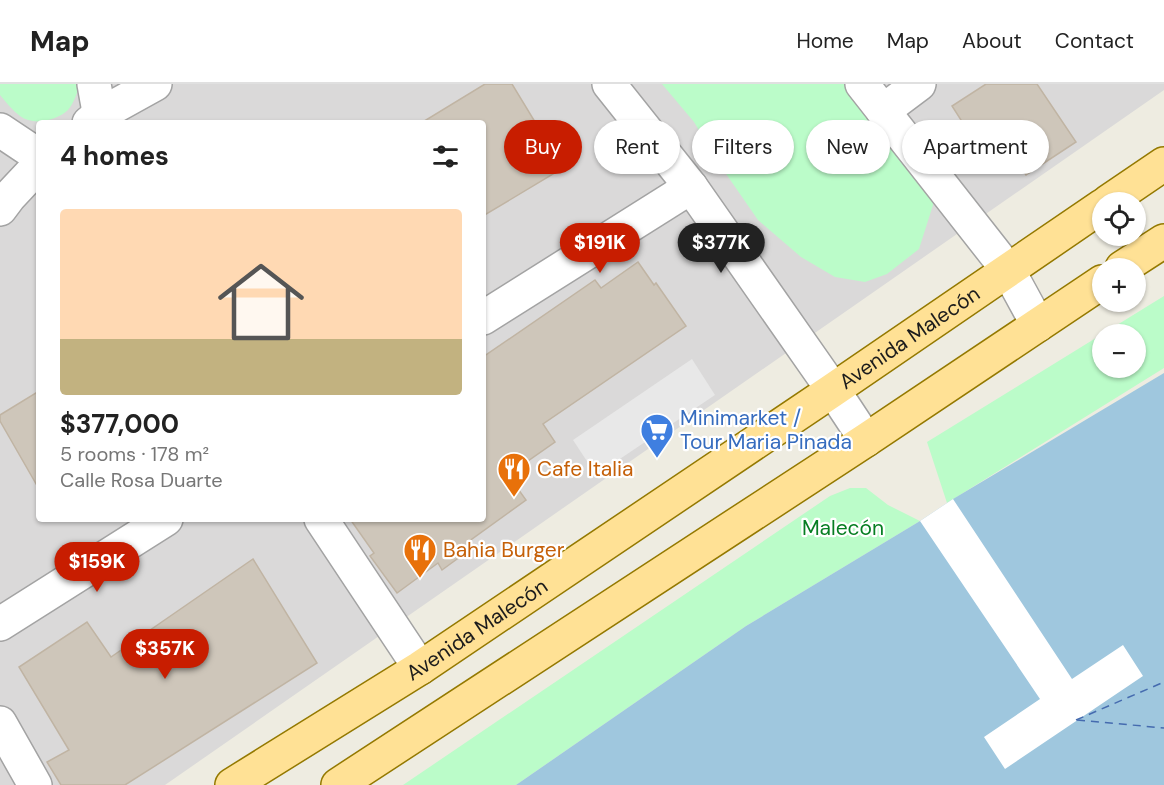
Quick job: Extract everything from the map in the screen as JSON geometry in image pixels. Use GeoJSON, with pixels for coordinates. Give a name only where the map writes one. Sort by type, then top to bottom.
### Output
{"type":"FeatureCollection","features":[{"type":"Feature","properties":{"kind":"main road"},"geometry":{"type":"LineString","coordinates":[[1123,192],[1164,164]]}},
{"type":"Feature","properties":{"kind":"main road","name":"Avenida Malecón"},"geometry":{"type":"LineString","coordinates":[[232,785],[420,668],[1092,213]]}},
{"type":"Feature","properties":{"kind":"main road"},"geometry":{"type":"LineString","coordinates":[[1138,258],[1164,241]]}},
{"type":"Feature","properties":{"kind":"main road"},"geometry":{"type":"LineString","coordinates":[[338,785],[866,440],[1092,289]]}},
{"type":"Feature","properties":{"kind":"street"},"geometry":{"type":"LineString","coordinates":[[96,111],[155,84]]}},
{"type":"Feature","properties":{"kind":"street"},"geometry":{"type":"LineString","coordinates":[[609,84],[691,187],[866,440]]}},
{"type":"Feature","properties":{"kind":"street"},"geometry":{"type":"LineString","coordinates":[[862,84],[1008,270],[1038,325]]}},
{"type":"Feature","properties":{"kind":"street"},"geometry":{"type":"LineString","coordinates":[[883,111],[919,84]]}},
{"type":"Feature","properties":{"kind":"street"},"geometry":{"type":"LineString","coordinates":[[0,130],[36,154]]}},
{"type":"Feature","properties":{"kind":"street"},"geometry":{"type":"LineString","coordinates":[[0,209],[36,168]]}},
{"type":"Feature","properties":{"kind":"street"},"geometry":{"type":"LineString","coordinates":[[486,316],[691,187]]}},
{"type":"Feature","properties":{"kind":"street"},"geometry":{"type":"LineString","coordinates":[[0,624],[161,522]]}},
{"type":"Feature","properties":{"kind":"street"},"geometry":{"type":"LineString","coordinates":[[323,522],[420,668]]}},
{"type":"Feature","properties":{"kind":"street"},"geometry":{"type":"LineString","coordinates":[[0,723],[35,785]]}},
{"type":"Feature","properties":{"kind":"shaded area"},"geometry":{"type":"Polygon","coordinates":[[[0,84],[1164,84],[1164,90],[1049,170],[1049,120],[902,120],[902,174],[1043,174],[165,785],[0,785],[0,84]]]}},
{"type":"Feature","properties":{"kind":"shaded area"},"geometry":{"type":"Polygon","coordinates":[[[692,359],[715,395],[596,475],[573,440],[692,359]]]}},
{"type":"Feature","properties":{"kind":"green space"},"geometry":{"type":"Polygon","coordinates":[[[0,84],[80,84],[68,110],[48,120],[25,119],[14,111],[0,95],[0,84]]]}},
{"type":"Feature","properties":{"kind":"green space"},"geometry":{"type":"Polygon","coordinates":[[[662,84],[869,84],[902,128],[902,174],[931,174],[933,205],[919,249],[887,274],[865,282],[835,277],[801,257],[758,220],[726,174],[794,174],[794,120],[692,120],[662,84]]]}},
{"type":"Feature","properties":{"kind":"green space"},"geometry":{"type":"Polygon","coordinates":[[[1164,296],[1164,368],[947,503],[927,442],[1092,340],[1092,378],[1146,378],[1146,324],[1118,324],[1138,312],[1146,312],[1146,307],[1164,296]]]}},
{"type":"Feature","properties":{"kind":"green space","name":"Malecón"},"geometry":{"type":"Polygon","coordinates":[[[850,488],[866,488],[888,505],[920,521],[746,626],[516,785],[403,785],[830,496],[850,488]]]}},
{"type":"Feature","properties":{"kind":"water"},"geometry":{"type":"Polygon","coordinates":[[[1164,373],[1164,785],[516,785],[746,626],[1164,373]]]}},
{"type":"Feature","properties":{"kind":"pier"},"geometry":{"type":"Polygon","coordinates":[[[953,499],[1072,679],[1123,645],[1143,676],[1005,769],[984,737],[1040,699],[920,521],[953,499]]]}},
{"type":"Feature","properties":{"kind":"building"},"geometry":{"type":"Polygon","coordinates":[[[485,84],[512,84],[534,120],[504,120],[504,174],[553,174],[486,214],[486,120],[426,120],[485,84]]]}},
{"type":"Feature","properties":{"kind":"building"},"geometry":{"type":"Polygon","coordinates":[[[986,84],[1037,84],[1076,142],[1049,160],[1049,120],[961,120],[952,106],[986,84]]]}},
{"type":"Feature","properties":{"kind":"building"},"geometry":{"type":"Polygon","coordinates":[[[638,262],[686,326],[543,424],[555,442],[508,475],[526,500],[468,542],[472,548],[442,570],[438,563],[397,593],[370,556],[374,553],[352,522],[486,522],[486,355],[595,280],[601,288],[638,262]]]}},
{"type":"Feature","properties":{"kind":"building"},"geometry":{"type":"Polygon","coordinates":[[[36,393],[36,484],[0,421],[0,415],[36,393]]]}},
{"type":"Feature","properties":{"kind":"building"},"geometry":{"type":"Polygon","coordinates":[[[253,559],[317,663],[125,785],[61,785],[47,762],[69,750],[19,667],[87,622],[111,657],[253,559]]]}},
{"type":"Feature","properties":{"kind":"ferry route"},"geometry":{"type":"LineString","coordinates":[[1076,720],[1164,682]]}},
{"type":"Feature","properties":{"kind":"ferry route"},"geometry":{"type":"LineString","coordinates":[[1077,720],[1164,728]]}},
{"type":"Feature","properties":{"kind":"place","name":"Minimarket / Tour Maria Pinada"},"geometry":{"type":"Point","coordinates":[657,459]}},
{"type":"Feature","properties":{"kind":"place","name":"Cafe Italia"},"geometry":{"type":"Point","coordinates":[514,498]}},
{"type":"Feature","properties":{"kind":"place","name":"Bahia Burger"},"geometry":{"type":"Point","coordinates":[420,579]}}]}
